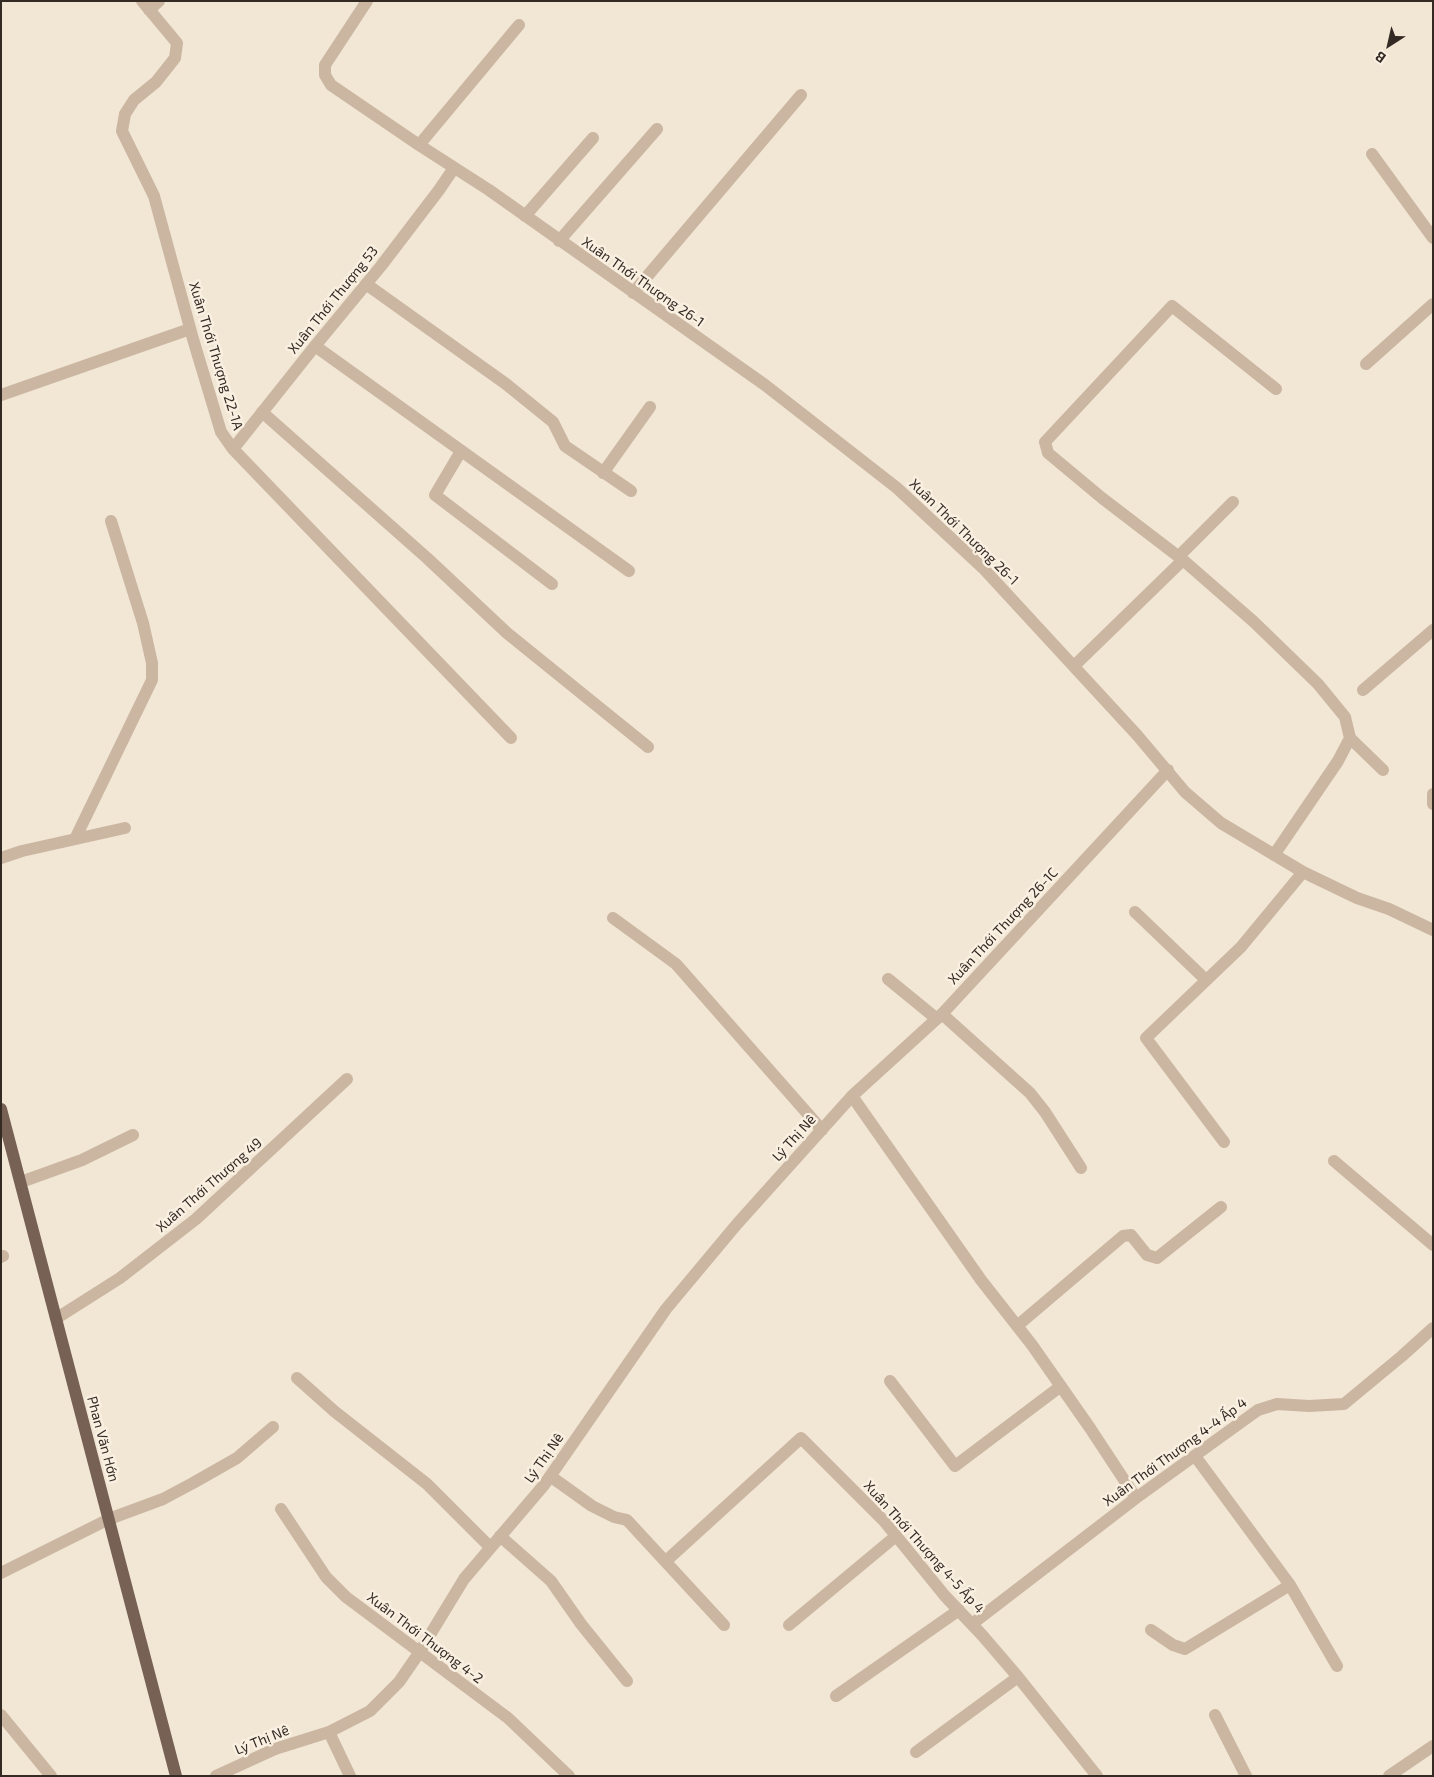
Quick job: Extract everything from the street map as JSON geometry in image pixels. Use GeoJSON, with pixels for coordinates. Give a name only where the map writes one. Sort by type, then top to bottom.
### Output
{"type":"FeatureCollection","features":[{"type":"Feature","properties":{"kind":"main road","name":"Phan Văn Hớn"},"geometry":{"type":"LineString","coordinates":[[1,1109],[176,1776]]}},
{"type":"Feature","properties":{"kind":"street","name":"Xuân Thới Thượng 26-1"},"geometry":{"type":"LineString","coordinates":[[368,1],[325,65],[325,74],[331,85],[560,240],[765,385],[897,488],[983,568],[1168,770],[1185,792],[1221,823],[1303,872],[1357,898],[1430,924]]}},
{"type":"Feature","properties":{"kind":"street","name":"Xuân Thới Thượng 22-1A"},"geometry":{"type":"LineString","coordinates":[[150,4],[177,43],[174,58],[156,82],[134,100],[125,114],[122,131],[154,196],[190,329],[221,432],[233,449],[511,738]]}},
{"type":"Feature","properties":{"kind":"street"},"geometry":{"type":"LineString","coordinates":[[419,145],[519,25]]}},
{"type":"Feature","properties":{"kind":"street"},"geometry":{"type":"LineString","coordinates":[[633,293],[801,95]]}},
{"type":"Feature","properties":{"kind":"street"},"geometry":{"type":"LineString","coordinates":[[560,240],[657,129]]}},
{"type":"Feature","properties":{"kind":"street"},"geometry":{"type":"LineString","coordinates":[[525,216],[592,138]]}},
{"type":"Feature","properties":{"kind":"street"},"geometry":{"type":"LineString","coordinates":[[1372,154],[1433,238]]}},
{"type":"Feature","properties":{"kind":"street","name":"Xuân Thới Thượng 53"},"geometry":{"type":"LineString","coordinates":[[233,449],[366,284],[454,168]]}},
{"type":"Feature","properties":{"kind":"street"},"geometry":{"type":"LineString","coordinates":[[366,284],[506,384],[553,422],[565,446],[631,492]]}},
{"type":"Feature","properties":{"kind":"street"},"geometry":{"type":"LineString","coordinates":[[1366,364],[1433,304]]}},
{"type":"Feature","properties":{"kind":"street"},"geometry":{"type":"LineString","coordinates":[[1276,389],[1172,306],[1045,442],[1048,453],[1102,498],[1180,558],[1254,622],[1318,684],[1345,717],[1350,738],[1383,770]]}},
{"type":"Feature","properties":{"kind":"street"},"geometry":{"type":"LineString","coordinates":[[1,395],[190,329]]}},
{"type":"Feature","properties":{"kind":"street"},"geometry":{"type":"LineString","coordinates":[[315,346],[629,571]]}},
{"type":"Feature","properties":{"kind":"street"},"geometry":{"type":"LineString","coordinates":[[603,472],[650,407]]}},
{"type":"Feature","properties":{"kind":"street"},"geometry":{"type":"LineString","coordinates":[[262,412],[427,558],[507,633],[648,747]]}},
{"type":"Feature","properties":{"kind":"street"},"geometry":{"type":"LineString","coordinates":[[461,451],[436,495],[552,584]]}},
{"type":"Feature","properties":{"kind":"street"},"geometry":{"type":"LineString","coordinates":[[1074,666],[1234,502]]}},
{"type":"Feature","properties":{"kind":"street"},"geometry":{"type":"LineString","coordinates":[[75,839],[152,680],[152,663],[143,623],[111,521]]}},
{"type":"Feature","properties":{"kind":"street"},"geometry":{"type":"LineString","coordinates":[[1363,690],[1433,630]]}},
{"type":"Feature","properties":{"kind":"street"},"geometry":{"type":"LineString","coordinates":[[1274,855],[1338,761],[1350,738]]}},
{"type":"Feature","properties":{"kind":"street","name":"Xuân Thới Thượng 26-1C"},"geometry":{"type":"LineString","coordinates":[[852,1096],[939,1016],[1168,770]]}},
{"type":"Feature","properties":{"kind":"street"},"geometry":{"type":"LineString","coordinates":[[1433,794],[1433,804]]}},
{"type":"Feature","properties":{"kind":"street"},"geometry":{"type":"LineString","coordinates":[[1,858],[22,850],[125,828]]}},
{"type":"Feature","properties":{"kind":"street"},"geometry":{"type":"LineString","coordinates":[[1224,1142],[1146,1038],[1241,947],[1303,872]]}},
{"type":"Feature","properties":{"kind":"street"},"geometry":{"type":"LineString","coordinates":[[1135,912],[1206,980]]}},
{"type":"Feature","properties":{"kind":"street"},"geometry":{"type":"LineString","coordinates":[[613,918],[676,964],[822,1130]]}},
{"type":"Feature","properties":{"kind":"street"},"geometry":{"type":"LineString","coordinates":[[888,979],[939,1016],[1030,1093],[1045,1112],[1082,1168]]}},
{"type":"Feature","properties":{"kind":"street","name":"Xuân Thới Thượng 49"},"geometry":{"type":"LineString","coordinates":[[57,1318],[120,1278],[196,1219],[347,1079]]}},
{"type":"Feature","properties":{"kind":"street"},"geometry":{"type":"LineString","coordinates":[[852,1096],[981,1280],[1061,1386],[1136,1498]]}},
{"type":"Feature","properties":{"kind":"street","name":"Lý Thị Nê"},"geometry":{"type":"LineString","coordinates":[[216,1776],[275,1749],[328,1732],[370,1711],[399,1682],[419,1653],[464,1578],[550,1476],[666,1309],[737,1224],[852,1096]]}},
{"type":"Feature","properties":{"kind":"street"},"geometry":{"type":"LineString","coordinates":[[21,1182],[82,1160],[133,1135]]}},
{"type":"Feature","properties":{"kind":"street"},"geometry":{"type":"LineString","coordinates":[[1334,1161],[1433,1245]]}},
{"type":"Feature","properties":{"kind":"street"},"geometry":{"type":"LineString","coordinates":[[1017,1326],[1123,1236],[1131,1235],[1147,1255],[1157,1258],[1221,1208]]}},
{"type":"Feature","properties":{"kind":"street","name":"Xuân Thới Thượng 4-4 Ấp 4"},"geometry":{"type":"LineString","coordinates":[[972,1624],[1136,1498],[1258,1410],[1277,1404],[1309,1406],[1344,1404],[1433,1328]]}},
{"type":"Feature","properties":{"kind":"street"},"geometry":{"type":"LineString","coordinates":[[297,1378],[334,1411],[427,1484],[490,1547]]}},
{"type":"Feature","properties":{"kind":"street"},"geometry":{"type":"LineString","coordinates":[[890,1381],[955,1466],[1061,1386]]}},
{"type":"Feature","properties":{"kind":"street"},"geometry":{"type":"LineString","coordinates":[[1,1573],[109,1520],[162,1499],[193,1483],[236,1458],[273,1427]]}},
{"type":"Feature","properties":{"kind":"street","name":"Xuân Thới Thượng 4-5 Ấp 4"},"geometry":{"type":"LineString","coordinates":[[666,1562],[802,1438],[884,1521],[945,1596],[1018,1677],[1097,1776]]}},
{"type":"Feature","properties":{"kind":"street"},"geometry":{"type":"LineString","coordinates":[[1195,1456],[1290,1585],[1337,1666]]}},
{"type":"Feature","properties":{"kind":"street"},"geometry":{"type":"LineString","coordinates":[[550,1476],[592,1506],[614,1517],[627,1520],[724,1625]]}},
{"type":"Feature","properties":{"kind":"street","name":"Xuân Thới Thượng 4-2"},"geometry":{"type":"LineString","coordinates":[[281,1509],[326,1577],[346,1597],[508,1718],[569,1776]]}},
{"type":"Feature","properties":{"kind":"street"},"geometry":{"type":"LineString","coordinates":[[500,1536],[551,1580],[580,1624],[627,1681]]}},
{"type":"Feature","properties":{"kind":"street"},"geometry":{"type":"LineString","coordinates":[[789,1625],[896,1536]]}},
{"type":"Feature","properties":{"kind":"street"},"geometry":{"type":"LineString","coordinates":[[1151,1630],[1173,1645],[1185,1649],[1290,1585]]}},
{"type":"Feature","properties":{"kind":"street"},"geometry":{"type":"LineString","coordinates":[[836,1696],[959,1610]]}},
{"type":"Feature","properties":{"kind":"street"},"geometry":{"type":"LineString","coordinates":[[916,1752],[1018,1677]]}},
{"type":"Feature","properties":{"kind":"street"},"geometry":{"type":"LineString","coordinates":[[1215,1714],[1246,1776]]}},
{"type":"Feature","properties":{"kind":"street"},"geometry":{"type":"LineString","coordinates":[[1,1715],[51,1776]]}},
{"type":"Feature","properties":{"kind":"street"},"geometry":{"type":"LineString","coordinates":[[328,1732],[350,1776]]}},
{"type":"Feature","properties":{"kind":"street"},"geometry":{"type":"LineString","coordinates":[[1389,1776],[1433,1746]]}}]}
